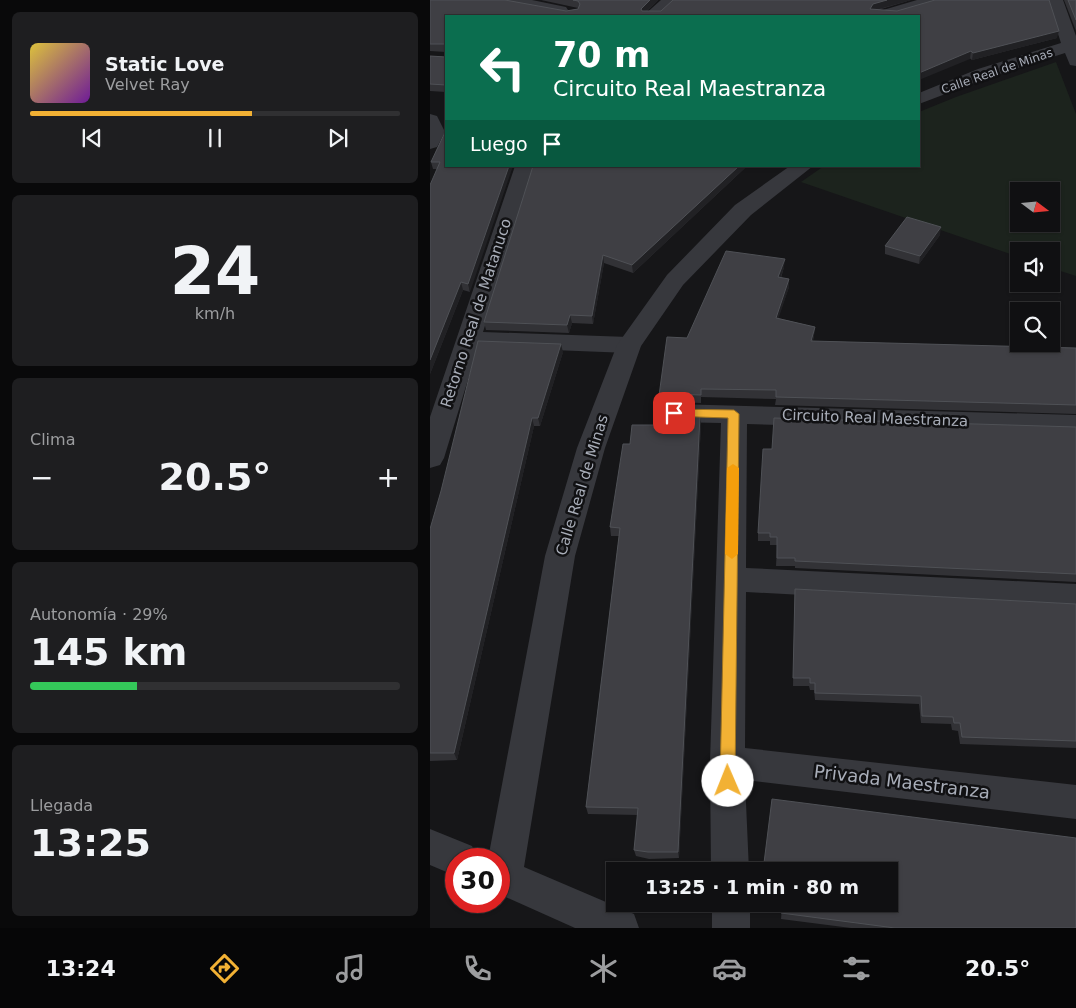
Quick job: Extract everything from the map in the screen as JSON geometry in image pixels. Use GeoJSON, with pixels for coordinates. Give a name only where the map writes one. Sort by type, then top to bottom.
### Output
{"type":"FeatureCollection","features":[{"type":"Feature","properties":{"kind":"street"},"geometry":{"type":"LineString","coordinates":[[506,0],[536,11],[571,12]]}},
{"type":"Feature","properties":{"kind":"street"},"geometry":{"type":"LineString","coordinates":[[652,15],[671,0]]}},
{"type":"Feature","properties":{"kind":"street"},"geometry":{"type":"LineString","coordinates":[[882,15],[934,0]]}},
{"type":"Feature","properties":{"kind":"street"},"geometry":{"type":"LineString","coordinates":[[1055,0],[1074,50]]}},
{"type":"Feature","properties":{"kind":"street","name":"Calle Real de Minas"},"geometry":{"type":"LineString","coordinates":[[920,99],[984,73],[1074,50]]}},
{"type":"Feature","properties":{"kind":"street"},"geometry":{"type":"LineString","coordinates":[[430,120],[435,132],[430,143]]}},
{"type":"Feature","properties":{"kind":"street","name":"Calle Real de Minas"},"geometry":{"type":"LineString","coordinates":[[506,848],[560,556],[591,448],[628,345],[675,280],[743,210],[802,167]]}},
{"type":"Feature","properties":{"kind":"street","name":"Retorno Real de Matanuco"},"geometry":{"type":"LineString","coordinates":[[430,458],[524,168]]}},
{"type":"Feature","properties":{"kind":"street"},"geometry":{"type":"LineString","coordinates":[[467,340],[628,345]]}},
{"type":"Feature","properties":{"kind":"street","name":"Circuito Real Maestranza"},"geometry":{"type":"LineString","coordinates":[[674,413],[1076,424]]}},
{"type":"Feature","properties":{"kind":"street"},"geometry":{"type":"LineString","coordinates":[[730,862],[727,762],[734,414]]}},
{"type":"Feature","properties":{"kind":"street"},"geometry":{"type":"LineString","coordinates":[[731,579],[1076,598]]}},
{"type":"Feature","properties":{"kind":"street","name":"Privada Maestranza"},"geometry":{"type":"LineString","coordinates":[[727,762],[1076,802]]}},
{"type":"Feature","properties":{"kind":"street"},"geometry":{"type":"LineString","coordinates":[[430,847],[445,853]]}},
{"type":"Feature","properties":{"kind":"street"},"geometry":{"type":"LineString","coordinates":[[510,879],[620,928]]}},
{"type":"Feature","properties":{"kind":"street"},"geometry":{"type":"LineString","coordinates":[[730,912],[731,928]]}},
{"type":"Feature","properties":{"kind":"shaded area"},"geometry":{"type":"Polygon","coordinates":[[[1056,62],[1076,114],[1076,276],[1060,271],[1060,242],[1010,242],[1010,254],[801,182],[823,167],[920,167],[920,112],[1056,62]]]}},
{"type":"Feature","properties":{"kind":"building"},"geometry":{"type":"Polygon","coordinates":[[[430,0],[505,0],[566,11],[578,9],[580,4],[578,1],[573,0],[650,0],[641,9],[642,11],[661,11],[673,0],[887,0],[873,4],[870,9],[897,11],[935,0],[1049,0],[1059,31],[973,53],[971,51],[920,73],[920,15],[445,15],[445,44],[430,44],[430,0]]]}},
{"type":"Feature","properties":{"kind":"building"},"geometry":{"type":"Polygon","coordinates":[[[1068,0],[1076,0],[1076,20],[1068,0]]]}},
{"type":"Feature","properties":{"kind":"building"},"geometry":{"type":"Polygon","coordinates":[[[430,56],[445,57],[445,85],[430,84],[430,56]]]}},
{"type":"Feature","properties":{"kind":"building"},"geometry":{"type":"Polygon","coordinates":[[[445,132],[445,167],[509,167],[468,284],[461,282],[430,360],[430,185],[440,162],[431,162],[445,132]]]}},
{"type":"Feature","properties":{"kind":"building"},"geometry":{"type":"Polygon","coordinates":[[[533,167],[738,167],[632,265],[603,255],[592,316],[570,315],[567,325],[484,322],[533,167]]]}},
{"type":"Feature","properties":{"kind":"building"},"geometry":{"type":"Polygon","coordinates":[[[907,217],[941,227],[920,256],[885,246],[907,217]]]}},
{"type":"Feature","properties":{"kind":"building"},"geometry":{"type":"Polygon","coordinates":[[[726,251],[785,259],[778,277],[789,279],[776,318],[815,327],[811,341],[1010,346],[1010,352],[1060,352],[1060,348],[1076,348],[1076,405],[776,397],[776,390],[701,389],[701,395],[673,394],[664,397],[659,404],[663,412],[673,416],[700,416],[678,852],[648,852],[634,850],[638,808],[586,807],[620,528],[610,527],[623,444],[630,444],[632,425],[655,425],[667,337],[687,338],[726,251]]]}},
{"type":"Feature","properties":{"kind":"building"},"geometry":{"type":"Polygon","coordinates":[[[478,341],[561,344],[538,418],[532,418],[454,753],[430,753],[430,529],[478,341]]]}},
{"type":"Feature","properties":{"kind":"building"},"geometry":{"type":"Polygon","coordinates":[[[774,418],[1076,427],[1076,574],[795,561],[795,558],[777,558],[777,537],[770,537],[770,533],[758,533],[763,449],[772,449],[774,418]]]}},
{"type":"Feature","properties":{"kind":"building"},"geometry":{"type":"Polygon","coordinates":[[[795,589],[1076,604],[1076,741],[962,737],[960,723],[954,723],[953,717],[922,716],[921,696],[815,693],[815,683],[810,683],[810,678],[793,678],[795,589]]]}},
{"type":"Feature","properties":{"kind":"building"},"geometry":{"type":"Polygon","coordinates":[[[772,799],[1076,838],[1076,928],[895,928],[781,913],[898,912],[898,862],[764,862],[772,799]]]}},
{"type":"Feature","properties":{"kind":"slow traffic"},"geometry":{"type":"LineString","coordinates":[[732,554],[733,468]]}},
{"type":"Feature","properties":{"kind":"route"},"geometry":{"type":"LineString","coordinates":[[674,413],[734,414],[728,781]]}}]}
